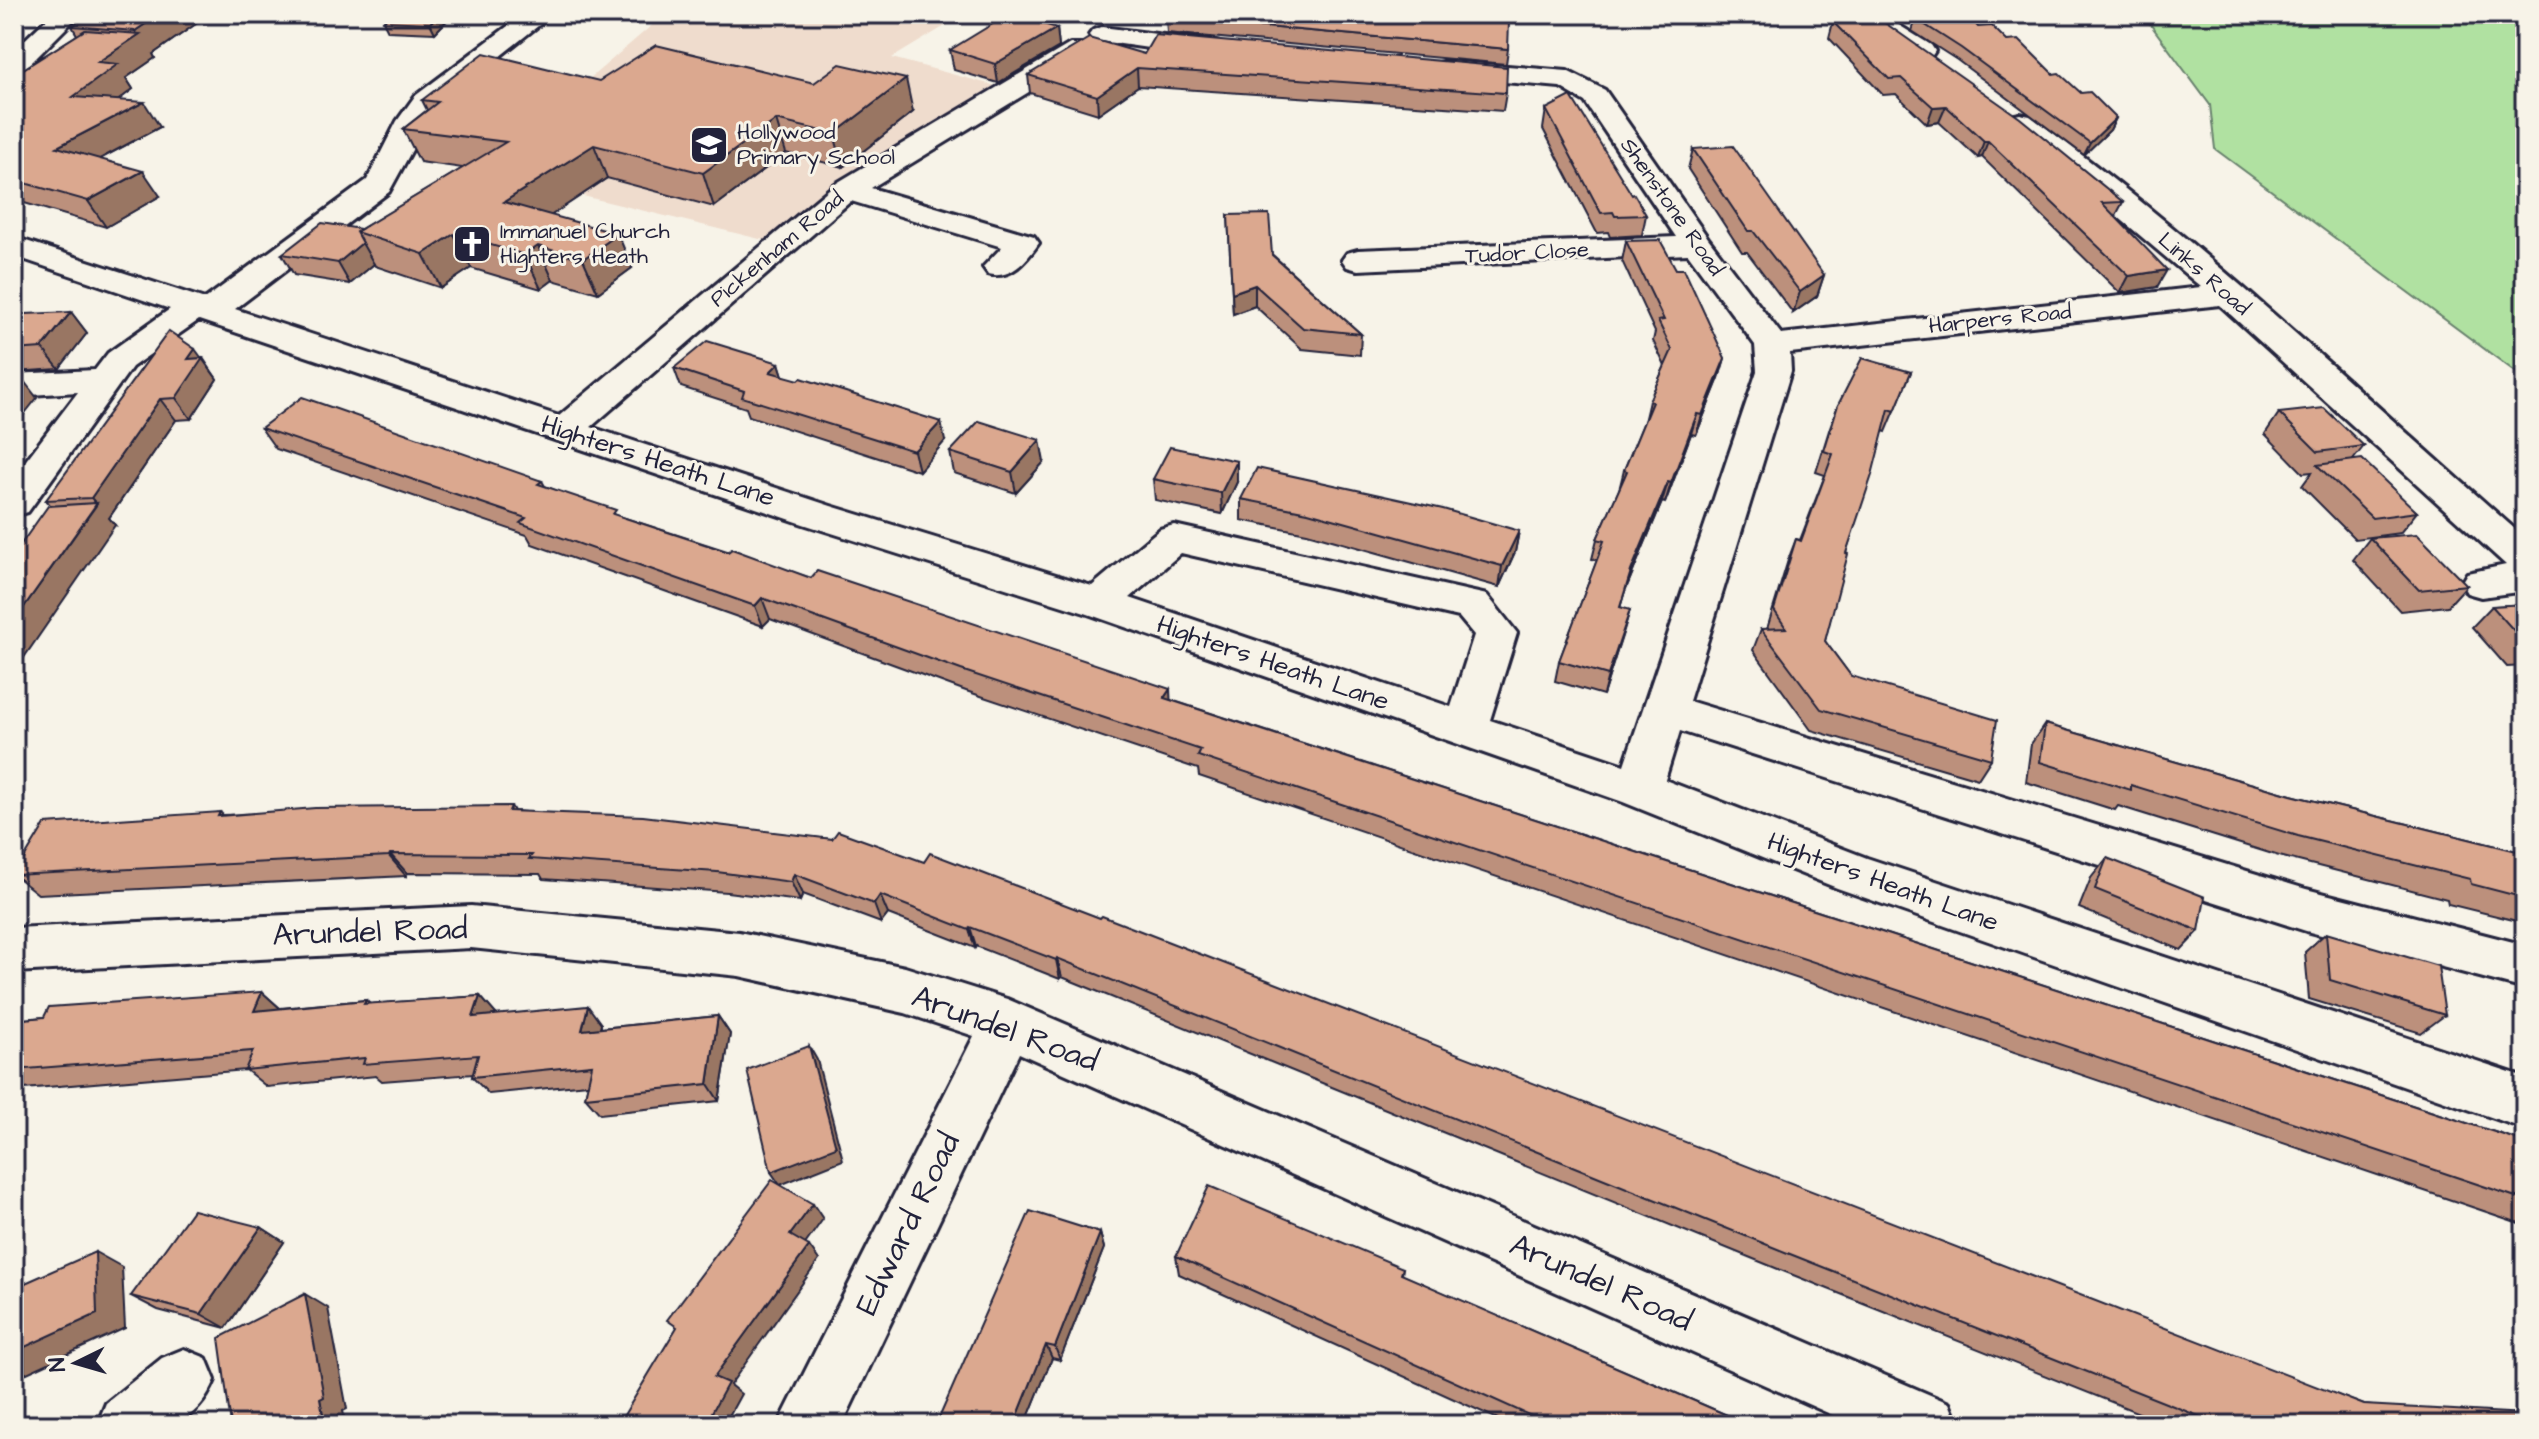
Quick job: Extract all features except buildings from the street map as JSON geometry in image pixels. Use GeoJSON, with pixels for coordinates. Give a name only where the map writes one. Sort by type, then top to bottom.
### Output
{"type":"FeatureCollection","features":[{"type":"Feature","properties":{"kind":"street"},"geometry":{"type":"LineString","coordinates":[[14,65],[67,14]]}},
{"type":"Feature","properties":{"kind":"street"},"geometry":{"type":"LineString","coordinates":[[14,503],[120,360],[202,310],[378,186],[393,164],[416,112],[425,102],[540,14]]}},
{"type":"Feature","properties":{"kind":"street","name":"Pickenham Road"},"geometry":{"type":"LineString","coordinates":[[565,430],[846,190],[1102,35],[1128,14]]}},
{"type":"Feature","properties":{"kind":"street"},"geometry":{"type":"LineString","coordinates":[[1863,14],[1948,69]]}},
{"type":"Feature","properties":{"kind":"street"},"geometry":{"type":"LineString","coordinates":[[1102,35],[1248,52]]}},
{"type":"Feature","properties":{"kind":"street","name":"Shenstone Road"},"geometry":{"type":"LineString","coordinates":[[1422,67],[1567,79],[1580,84],[1595,96],[1697,245],[1772,345]]}},
{"type":"Feature","properties":{"kind":"street","name":"Links Road"},"geometry":{"type":"LineString","coordinates":[[1997,105],[2070,159],[2228,294],[2525,560]]}},
{"type":"Feature","properties":{"kind":"street"},"geometry":{"type":"LineString","coordinates":[[846,190],[1023,243],[999,267]]}},
{"type":"Feature","properties":{"kind":"street","name":"Tudor Close"},"geometry":{"type":"LineString","coordinates":[[1357,260],[1697,245]]}},
{"type":"Feature","properties":{"kind":"street","name":"Highters Heath Lane"},"geometry":{"type":"LineString","coordinates":[[14,246],[817,515],[1099,603],[1639,789],[1854,874],[2525,1103]]}},
{"type":"Feature","properties":{"kind":"street","name":"Harpers Road"},"geometry":{"type":"LineString","coordinates":[[1772,345],[2228,294]]}},
{"type":"Feature","properties":{"kind":"street"},"geometry":{"type":"LineString","coordinates":[[1639,789],[1774,371],[1772,345]]}},
{"type":"Feature","properties":{"kind":"street"},"geometry":{"type":"LineString","coordinates":[[14,385],[105,380]]}},
{"type":"Feature","properties":{"kind":"street"},"geometry":{"type":"LineString","coordinates":[[1099,603],[1174,538],[1473,605],[1496,633],[1465,730]]}},
{"type":"Feature","properties":{"kind":"street"},"geometry":{"type":"LineString","coordinates":[[2481,583],[2525,577]]}},
{"type":"Feature","properties":{"kind":"street"},"geometry":{"type":"LineString","coordinates":[[1665,710],[2306,910],[2525,967]]}},
{"type":"Feature","properties":{"kind":"street","name":"Arundel Road"},"geometry":{"type":"LineString","coordinates":[[14,950],[143,941],[485,928],[739,954],[905,990],[1007,1023],[1927,1425]]}},
{"type":"Feature","properties":{"kind":"street","name":"Edward Road"},"geometry":{"type":"LineString","coordinates":[[809,1425],[1007,1023]]}},
{"type":"Feature","properties":{"kind":"street"},"geometry":{"type":"LineString","coordinates":[[128,1425],[184,1380]]}},
{"type":"Feature","properties":{"kind":"shaded area","name":"Hollywood Primary School"},"geometry":{"type":"Polygon","coordinates":[[[665,14],[965,14],[892,58],[1000,87],[768,241],[489,173],[540,121],[665,14]]]}},
{"type":"Feature","properties":{"kind":"green space"},"geometry":{"type":"Polygon","coordinates":[[[2140,14],[2525,14],[2525,379],[2215,149],[2210,105],[2140,14]]]}},
{"type":"Feature","properties":{"kind":"place","name":"Hollywood Primary School"},"geometry":{"type":"Point","coordinates":[709,145]}},
{"type":"Feature","properties":{"kind":"place","name":"Immanuel Church Highters Heath"},"geometry":{"type":"Point","coordinates":[472,244]}}]}
